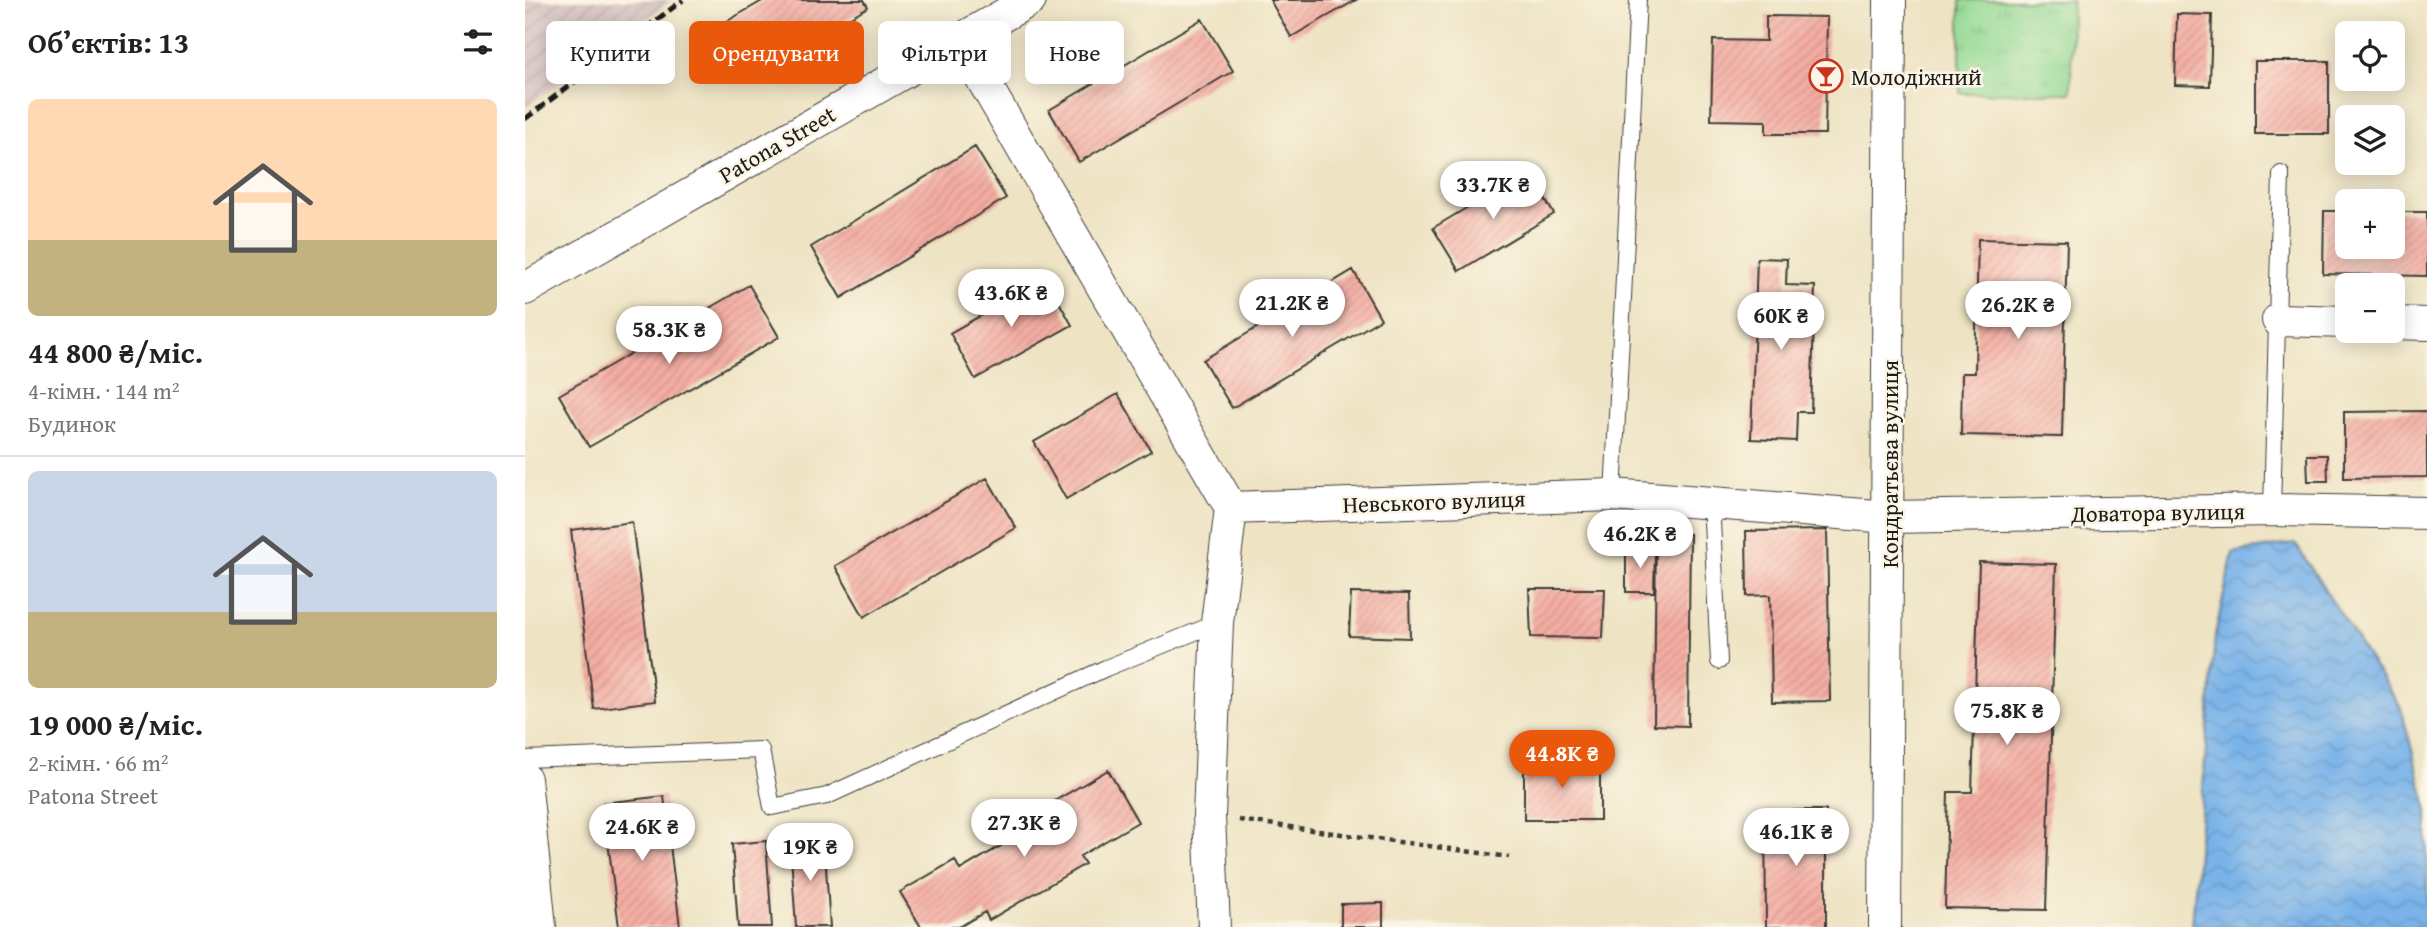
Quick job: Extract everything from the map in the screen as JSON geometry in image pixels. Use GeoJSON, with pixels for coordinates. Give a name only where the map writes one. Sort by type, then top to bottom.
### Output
{"type":"FeatureCollection","features":[{"type":"Feature","properties":{"kind":"street","name":"Patona Street"},"geometry":{"type":"LineString","coordinates":[[993,21],[1030,0]]}},
{"type":"Feature","properties":{"kind":"street","name":"Кондратьєва вулиця"},"geometry":{"type":"LineString","coordinates":[[1885,927],[1890,0]]}},
{"type":"Feature","properties":{"kind":"street","name":"Patona Street"},"geometry":{"type":"LineString","coordinates":[[525,289],[882,84]]}},
{"type":"Feature","properties":{"kind":"street"},"geometry":{"type":"LineString","coordinates":[[985,84],[1231,508],[1217,623],[1209,816],[1214,927]]}},
{"type":"Feature","properties":{"kind":"street"},"geometry":{"type":"LineString","coordinates":[[2279,320],[2335,322]]}},
{"type":"Feature","properties":{"kind":"street"},"geometry":{"type":"LineString","coordinates":[[2405,323],[2427,324]]}},
{"type":"Feature","properties":{"kind":"street","name":"Невського вулиця"},"geometry":{"type":"LineString","coordinates":[[1231,508],[1613,495],[1889,517]]}},
{"type":"Feature","properties":{"kind":"street","name":"Доватора вулиця"},"geometry":{"type":"LineString","coordinates":[[1889,517],[2272,510],[2427,513]]}},
{"type":"Feature","properties":{"kind":"street"},"geometry":{"type":"LineString","coordinates":[[525,779],[540,927]]}},
{"type":"Feature","properties":{"kind":"lane"},"geometry":{"type":"LineString","coordinates":[[1613,495],[1638,0]]}},
{"type":"Feature","properties":{"kind":"lane"},"geometry":{"type":"LineString","coordinates":[[2272,510],[2281,174]]}},
{"type":"Feature","properties":{"kind":"lane"},"geometry":{"type":"LineString","coordinates":[[1711,501],[1719,661]]}},
{"type":"Feature","properties":{"kind":"lane"},"geometry":{"type":"LineString","coordinates":[[525,759],[761,750],[772,807],[827,796],[1106,668],[1217,623]]}},
{"type":"Feature","properties":{"kind":"path"},"geometry":{"type":"LineString","coordinates":[[1209,816],[1509,857]]}},
{"type":"Feature","properties":{"kind":"shaded area"},"geometry":{"type":"Polygon","coordinates":[[[525,0],[672,0],[643,21],[546,21],[546,84],[558,84],[525,108],[525,0]]]}},
{"type":"Feature","properties":{"kind":"green space"},"geometry":{"type":"Polygon","coordinates":[[[1960,0],[2072,0],[2071,93],[1960,93],[1960,0]]]}},
{"type":"Feature","properties":{"kind":"water"},"geometry":{"type":"Polygon","coordinates":[[[2295,543],[2401,708],[2427,807],[2427,927],[2192,927],[2215,635],[2233,553],[2295,543]]]}},
{"type":"Feature","properties":{"kind":"building"},"geometry":{"type":"Polygon","coordinates":[[[764,0],[864,0],[868,7],[843,21],[727,21],[764,0]]]}},
{"type":"Feature","properties":{"kind":"building"},"geometry":{"type":"Polygon","coordinates":[[[1270,0],[1356,0],[1291,37],[1270,0]]]}},
{"type":"Feature","properties":{"kind":"building"},"geometry":{"type":"Polygon","coordinates":[[[2177,14],[2212,15],[2210,86],[2175,85],[2177,14]]]}},
{"type":"Feature","properties":{"kind":"building"},"geometry":{"type":"Polygon","coordinates":[[[1766,16],[1827,17],[1825,134],[1766,134],[1766,121],[1711,120],[1713,40],[1766,41],[1766,16]]]}},
{"type":"Feature","properties":{"kind":"building"},"geometry":{"type":"Polygon","coordinates":[[[1202,19],[1233,71],[1079,162],[1049,110],[1093,84],[1124,84],[1124,65],[1202,19]]]}},
{"type":"Feature","properties":{"kind":"building"},"geometry":{"type":"Polygon","coordinates":[[[2255,61],[2329,61],[2329,134],[2255,134],[2255,61]]]}},
{"type":"Feature","properties":{"kind":"building"},"geometry":{"type":"Polygon","coordinates":[[[975,147],[1006,198],[841,298],[811,247],[975,147]]]}},
{"type":"Feature","properties":{"kind":"building"},"geometry":{"type":"Polygon","coordinates":[[[1528,171],[1554,214],[1459,271],[1433,228],[1528,171]]]}},
{"type":"Feature","properties":{"kind":"building"},"geometry":{"type":"Polygon","coordinates":[[[2324,211],[2335,211],[2335,259],[2405,259],[2405,212],[2427,212],[2427,276],[2405,276],[2405,273],[2323,274],[2324,211]]]}},
{"type":"Feature","properties":{"kind":"building"},"geometry":{"type":"Polygon","coordinates":[[[1978,239],[2067,241],[2062,437],[1961,435],[1962,373],[1975,373],[1978,239]]]}},
{"type":"Feature","properties":{"kind":"building"},"geometry":{"type":"Polygon","coordinates":[[[1757,258],[1787,259],[1786,285],[1815,286],[1811,412],[1797,412],[1796,441],[1751,439],[1757,258]]]}},
{"type":"Feature","properties":{"kind":"building"},"geometry":{"type":"Polygon","coordinates":[[[1353,270],[1381,319],[1232,408],[1203,360],[1353,270]]]}},
{"type":"Feature","properties":{"kind":"building"},"geometry":{"type":"Polygon","coordinates":[[[1046,279],[1072,325],[975,379],[950,333],[1046,279]]]}},
{"type":"Feature","properties":{"kind":"building"},"geometry":{"type":"Polygon","coordinates":[[[749,285],[779,337],[589,447],[559,395],[749,285]]]}},
{"type":"Feature","properties":{"kind":"building"},"geometry":{"type":"Polygon","coordinates":[[[1118,394],[1151,451],[1066,499],[1034,442],[1118,394]]]}},
{"type":"Feature","properties":{"kind":"building"},"geometry":{"type":"Polygon","coordinates":[[[2427,411],[2427,477],[2344,478],[2344,412],[2427,411]]]}},
{"type":"Feature","properties":{"kind":"building"},"geometry":{"type":"Polygon","coordinates":[[[2307,455],[2327,455],[2328,481],[2308,481],[2307,455]]]}},
{"type":"Feature","properties":{"kind":"building"},"geometry":{"type":"Polygon","coordinates":[[[987,478],[1016,528],[864,617],[835,566],[987,478]]]}},
{"type":"Feature","properties":{"kind":"building"},"geometry":{"type":"Polygon","coordinates":[[[632,522],[655,701],[594,709],[571,530],[632,522]]]}},
{"type":"Feature","properties":{"kind":"building"},"geometry":{"type":"Polygon","coordinates":[[[1827,530],[1830,701],[1772,702],[1770,595],[1747,596],[1746,531],[1827,530]]]}},
{"type":"Feature","properties":{"kind":"building"},"geometry":{"type":"Polygon","coordinates":[[[1656,533],[1690,534],[1688,726],[1654,725],[1656,533]]]}},
{"type":"Feature","properties":{"kind":"building"},"geometry":{"type":"Polygon","coordinates":[[[1626,549],[1655,549],[1654,592],[1626,592],[1626,549]]]}},
{"type":"Feature","properties":{"kind":"building"},"geometry":{"type":"Polygon","coordinates":[[[1979,562],[2056,564],[2046,910],[1945,908],[1948,792],[1972,792],[1979,562]]]}},
{"type":"Feature","properties":{"kind":"building"},"geometry":{"type":"Polygon","coordinates":[[[1529,589],[1605,589],[1603,638],[1531,637],[1529,589]]]}},
{"type":"Feature","properties":{"kind":"building"},"geometry":{"type":"Polygon","coordinates":[[[1351,593],[1409,594],[1410,638],[1349,636],[1351,593]]]}},
{"type":"Feature","properties":{"kind":"building"},"geometry":{"type":"Polygon","coordinates":[[[1524,759],[1600,759],[1600,820],[1524,820],[1524,759]]]}},
{"type":"Feature","properties":{"kind":"building"},"geometry":{"type":"Polygon","coordinates":[[[1108,770],[1138,822],[1080,856],[1085,864],[989,920],[985,912],[959,927],[921,927],[900,892],[955,860],[960,870],[1053,815],[1048,805],[1108,770]]]}},
{"type":"Feature","properties":{"kind":"building"},"geometry":{"type":"Polygon","coordinates":[[[664,796],[680,927],[619,927],[603,803],[664,796]]]}},
{"type":"Feature","properties":{"kind":"building"},"geometry":{"type":"Polygon","coordinates":[[[1765,810],[1826,810],[1826,927],[1766,927],[1765,810]]]}},
{"type":"Feature","properties":{"kind":"building"},"geometry":{"type":"Polygon","coordinates":[[[824,838],[830,927],[796,927],[790,841],[824,838]]]}},
{"type":"Feature","properties":{"kind":"building"},"geometry":{"type":"Polygon","coordinates":[[[766,841],[772,927],[738,927],[732,844],[766,841]]]}},
{"type":"Feature","properties":{"kind":"building"},"geometry":{"type":"Polygon","coordinates":[[[1383,903],[1383,927],[1341,927],[1341,904],[1383,903]]]}},
{"type":"Feature","properties":{"kind":"railway"},"geometry":{"type":"LineString","coordinates":[[525,119],[683,0]]}},
{"type":"Feature","properties":{"kind":"place","name":"Молодіжний"},"geometry":{"type":"Point","coordinates":[1826,76]}}]}
